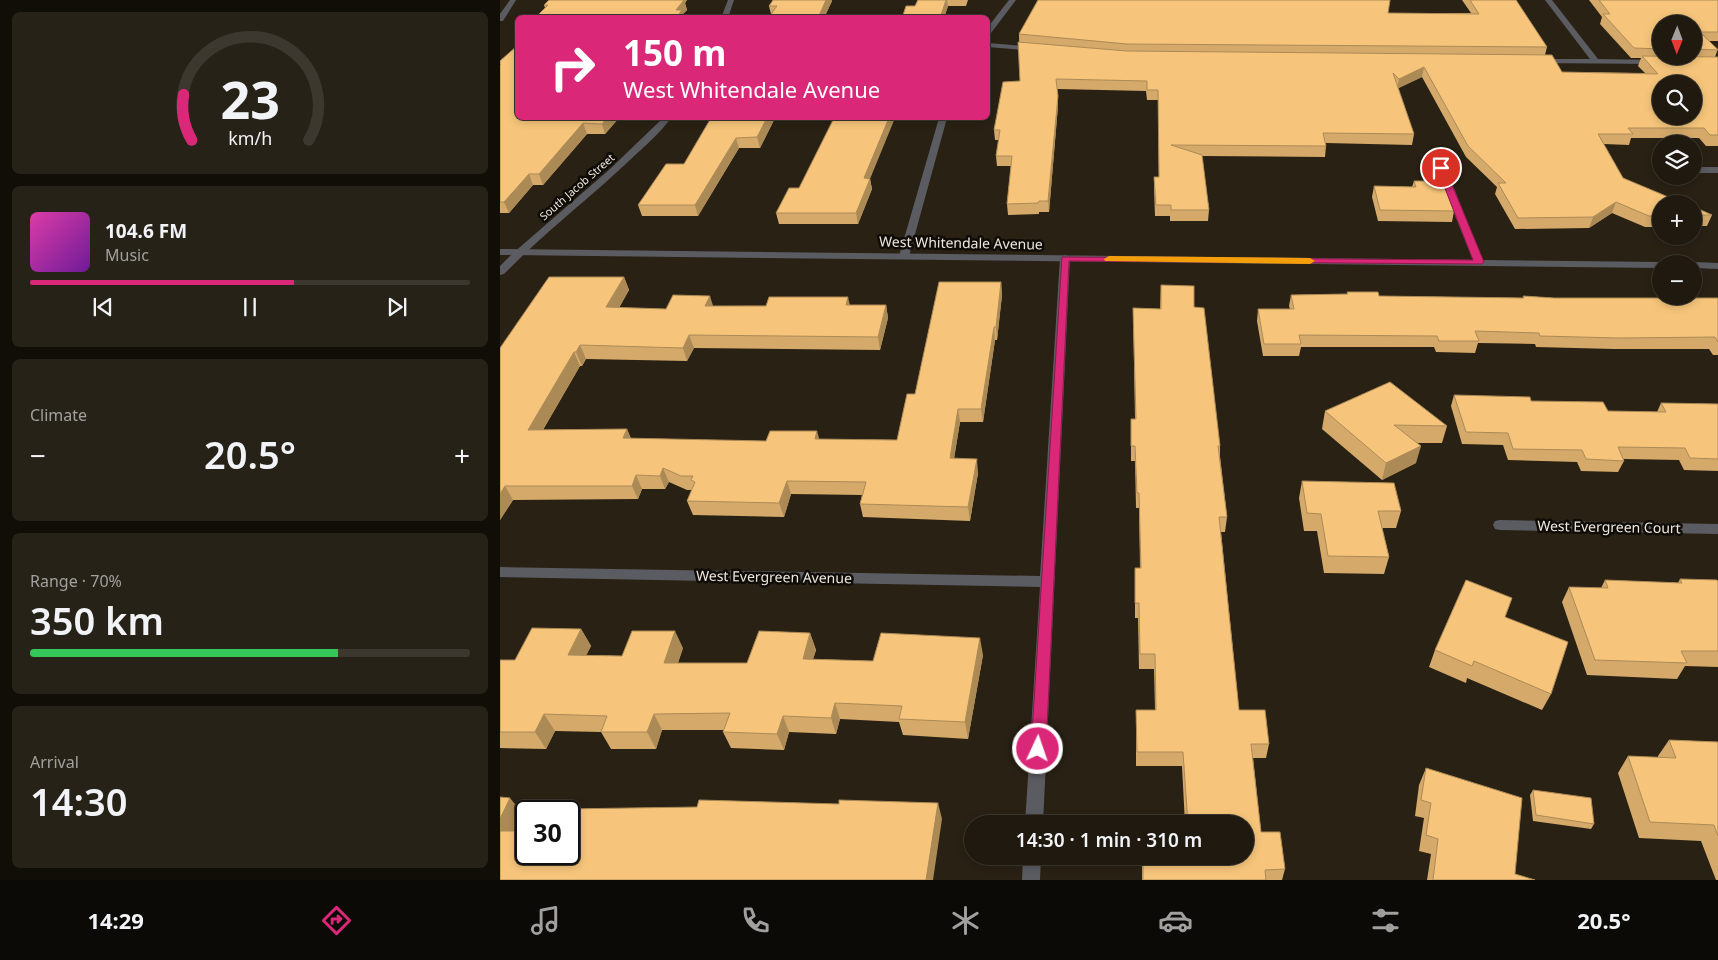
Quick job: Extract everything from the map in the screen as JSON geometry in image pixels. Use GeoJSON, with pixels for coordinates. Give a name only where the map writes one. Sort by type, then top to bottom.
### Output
{"type":"FeatureCollection","features":[{"type":"Feature","properties":{"kind":"street"},"geometry":{"type":"LineString","coordinates":[[500,19],[513,0]]}},
{"type":"Feature","properties":{"kind":"street"},"geometry":{"type":"LineString","coordinates":[[725,15],[731,0]]}},
{"type":"Feature","properties":{"kind":"street"},"geometry":{"type":"LineString","coordinates":[[990,28],[1013,0]]}},
{"type":"Feature","properties":{"kind":"street"},"geometry":{"type":"LineString","coordinates":[[1548,0],[1595,61]]}},
{"type":"Feature","properties":{"kind":"street"},"geometry":{"type":"LineString","coordinates":[[990,45],[1047,50]]}},
{"type":"Feature","properties":{"kind":"street"},"geometry":{"type":"LineString","coordinates":[[1535,61],[1652,62]]}},
{"type":"Feature","properties":{"kind":"street","name":"South Jacob Street"},"geometry":{"type":"LineString","coordinates":[[500,272],[519,252],[606,179],[665,120]]}},
{"type":"Feature","properties":{"kind":"street"},"geometry":{"type":"LineString","coordinates":[[904,256],[941,120]]}},
{"type":"Feature","properties":{"kind":"street"},"geometry":{"type":"LineString","coordinates":[[1441,168],[1479,262]]}},
{"type":"Feature","properties":{"kind":"street"},"geometry":{"type":"LineString","coordinates":[[1702,170],[1718,170]]}},
{"type":"Feature","properties":{"kind":"street","name":"West Whitendale Avenue"},"geometry":{"type":"LineString","coordinates":[[500,252],[1652,265]]}},
{"type":"Feature","properties":{"kind":"street"},"geometry":{"type":"LineString","coordinates":[[1034,815],[1065,258]]}},
{"type":"Feature","properties":{"kind":"street"},"geometry":{"type":"LineString","coordinates":[[1702,265],[1718,266]]}},
{"type":"Feature","properties":{"kind":"street","name":"West Evergreen Court"},"geometry":{"type":"LineString","coordinates":[[1500,525],[1718,529]]}},
{"type":"Feature","properties":{"kind":"street","name":"West Evergreen Avenue"},"geometry":{"type":"LineString","coordinates":[[500,572],[1047,582]]}},
{"type":"Feature","properties":{"kind":"street"},"geometry":{"type":"LineString","coordinates":[[1031,880],[1032,865]]}},
{"type":"Feature","properties":{"kind":"building"},"geometry":{"type":"Polygon","coordinates":[[[549,0],[684,0],[676,10],[682,10],[678,15],[538,15],[548,5],[544,5],[549,0]]]}},
{"type":"Feature","properties":{"kind":"building"},"geometry":{"type":"Polygon","coordinates":[[[773,0],[826,0],[819,15],[770,15],[777,6],[769,6],[773,0]]]}},
{"type":"Feature","properties":{"kind":"building"},"geometry":{"type":"Polygon","coordinates":[[[918,0],[946,0],[941,15],[903,15],[906,6],[915,6],[918,0]]]}},
{"type":"Feature","properties":{"kind":"building"},"geometry":{"type":"Polygon","coordinates":[[[1038,0],[1390,0],[1388,13],[1479,14],[1470,0],[1516,0],[1547,47],[1127,44],[1019,34],[1038,0]]]}},
{"type":"Feature","properties":{"kind":"building"},"geometry":{"type":"Polygon","coordinates":[[[1599,0],[1718,0],[1718,32],[1702,32],[1702,15],[1652,15],[1652,49],[1634,48],[1603,14],[1610,14],[1599,0]]]}},
{"type":"Feature","properties":{"kind":"building"},"geometry":{"type":"Polygon","coordinates":[[[1702,34],[1718,50],[1702,49],[1702,34]]]}},
{"type":"Feature","properties":{"kind":"building"},"geometry":{"type":"Polygon","coordinates":[[[1018,42],[1127,51],[1552,55],[1562,72],[1658,74],[1642,56],[1652,56],[1652,65],[1702,65],[1702,57],[1718,57],[1718,135],[1710,135],[1704,128],[1628,128],[1633,134],[1598,134],[1623,178],[1664,195],[1652,195],[1652,216],[1616,202],[1593,217],[1518,218],[1498,183],[1506,183],[1468,146],[1424,67],[1399,79],[1393,73],[1414,134],[1323,133],[1326,146],[1171,145],[1202,155],[1209,210],[1171,210],[1171,205],[1156,205],[1154,177],[1159,177],[1158,90],[1147,90],[1147,81],[1056,79],[1058,96],[1048,201],[1007,204],[1012,156],[996,156],[1000,130],[994,130],[1003,82],[1020,81],[1018,42]]]}},
{"type":"Feature","properties":{"kind":"building"},"geometry":{"type":"Polygon","coordinates":[[[515,48],[515,120],[605,120],[602,124],[583,123],[539,174],[529,174],[504,202],[500,202],[500,61],[515,48]]]}},
{"type":"Feature","properties":{"kind":"building"},"geometry":{"type":"Polygon","coordinates":[[[710,120],[766,120],[757,137],[736,138],[695,205],[638,205],[666,164],[684,164],[710,120]]]}},
{"type":"Feature","properties":{"kind":"building"},"geometry":{"type":"Polygon","coordinates":[[[833,120],[888,120],[864,178],[870,179],[856,213],[776,213],[789,188],[799,188],[833,120]]]}},
{"type":"Feature","properties":{"kind":"building"},"geometry":{"type":"Polygon","coordinates":[[[1414,181],[1443,181],[1454,211],[1380,210],[1374,186],[1416,187],[1414,181]]]}},
{"type":"Feature","properties":{"kind":"building"},"geometry":{"type":"Polygon","coordinates":[[[1702,211],[1712,215],[1702,215],[1702,211]]]}},
{"type":"Feature","properties":{"kind":"building"},"geometry":{"type":"Polygon","coordinates":[[[549,277],[624,277],[606,307],[666,309],[673,295],[710,296],[705,306],[766,306],[769,297],[848,297],[846,305],[886,305],[878,337],[689,335],[683,348],[580,345],[528,430],[627,429],[623,438],[766,441],[770,431],[817,431],[815,439],[897,440],[907,394],[915,394],[939,282],[1001,282],[996,327],[994,327],[981,409],[958,409],[950,458],[977,459],[968,507],[860,504],[866,482],[787,481],[779,503],[687,501],[695,482],[691,480],[693,476],[681,476],[663,468],[660,476],[636,475],[632,486],[505,486],[500,494],[500,348],[549,277]]]}},
{"type":"Feature","properties":{"kind":"building"},"geometry":{"type":"Polygon","coordinates":[[[1161,285],[1194,286],[1194,307],[1204,308],[1227,517],[1219,517],[1239,710],[1265,710],[1269,744],[1251,744],[1261,832],[1280,832],[1285,869],[1265,870],[1266,880],[1143,880],[1143,865],[1254,865],[1254,815],[1187,815],[1183,752],[1137,752],[1136,710],[1156,710],[1155,654],[1140,654],[1139,603],[1135,603],[1135,568],[1141,568],[1139,493],[1137,493],[1135,446],[1131,446],[1131,419],[1136,419],[1133,308],[1161,309],[1161,285]]]}},
{"type":"Feature","properties":{"kind":"building"},"geometry":{"type":"Polygon","coordinates":[[[1347,292],[1378,292],[1379,296],[1652,298],[1652,305],[1702,305],[1702,298],[1718,298],[1718,342],[1715,337],[1619,338],[1540,336],[1539,333],[1475,331],[1479,341],[1439,341],[1437,336],[1299,335],[1301,344],[1264,344],[1258,309],[1294,309],[1291,295],[1348,294],[1347,292]]]}},
{"type":"Feature","properties":{"kind":"building"},"geometry":{"type":"Polygon","coordinates":[[[1390,382],[1447,426],[1394,425],[1421,446],[1386,463],[1325,411],[1390,382]]]}},
{"type":"Feature","properties":{"kind":"building"},"geometry":{"type":"Polygon","coordinates":[[[1454,395],[1530,397],[1531,401],[1603,402],[1608,411],[1666,412],[1661,403],[1718,404],[1718,459],[1690,458],[1685,448],[1618,447],[1624,461],[1586,459],[1582,450],[1513,449],[1508,433],[1466,432],[1454,395]]]}},
{"type":"Feature","properties":{"kind":"building"},"geometry":{"type":"Polygon","coordinates":[[[1302,481],[1394,483],[1401,511],[1378,511],[1389,557],[1328,556],[1321,514],[1307,513],[1302,481]]]}},
{"type":"Feature","properties":{"kind":"building"},"geometry":{"type":"Polygon","coordinates":[[[1680,579],[1718,581],[1718,651],[1681,651],[1687,663],[1595,660],[1569,587],[1608,588],[1605,580],[1682,583],[1680,579]]]}},
{"type":"Feature","properties":{"kind":"building"},"geometry":{"type":"Polygon","coordinates":[[[1466,580],[1512,598],[1505,617],[1568,642],[1551,694],[1474,661],[1472,666],[1435,650],[1466,580]]]}},
{"type":"Feature","properties":{"kind":"building"},"geometry":{"type":"Polygon","coordinates":[[[532,628],[581,629],[568,655],[622,656],[632,631],[675,631],[664,663],[747,663],[759,631],[810,633],[803,659],[873,661],[881,633],[980,638],[965,722],[899,719],[902,706],[835,703],[831,718],[783,716],[777,734],[723,732],[730,713],[654,714],[647,732],[601,732],[607,716],[544,714],[535,732],[500,732],[500,660],[515,660],[532,628]]]}},
{"type":"Feature","properties":{"kind":"building"},"geometry":{"type":"Polygon","coordinates":[[[1669,740],[1718,742],[1718,836],[1714,825],[1650,822],[1628,756],[1676,758],[1669,740]]]}},
{"type":"Feature","properties":{"kind":"building"},"geometry":{"type":"Polygon","coordinates":[[[1426,768],[1522,798],[1515,874],[1535,880],[1433,880],[1438,839],[1426,835],[1431,803],[1421,800],[1426,768]]]}},
{"type":"Feature","properties":{"kind":"building"},"geometry":{"type":"Polygon","coordinates":[[[1533,790],[1591,798],[1594,824],[1536,815],[1533,790]]]}},
{"type":"Feature","properties":{"kind":"building"},"geometry":{"type":"Polygon","coordinates":[[[500,797],[510,798],[500,819],[500,797]]]}},
{"type":"Feature","properties":{"kind":"building"},"geometry":{"type":"Polygon","coordinates":[[[699,800],[839,804],[839,800],[938,803],[926,880],[500,880],[500,831],[515,831],[515,865],[580,865],[580,809],[697,807],[699,800]]]}},
{"type":"Feature","properties":{"kind":"slow traffic"},"geometry":{"type":"LineString","coordinates":[[1109,259],[1310,261]]}},
{"type":"Feature","properties":{"kind":"route"},"geometry":{"type":"LineString","coordinates":[[1038,749],[1065,258],[1479,262],[1441,168]]}}]}
